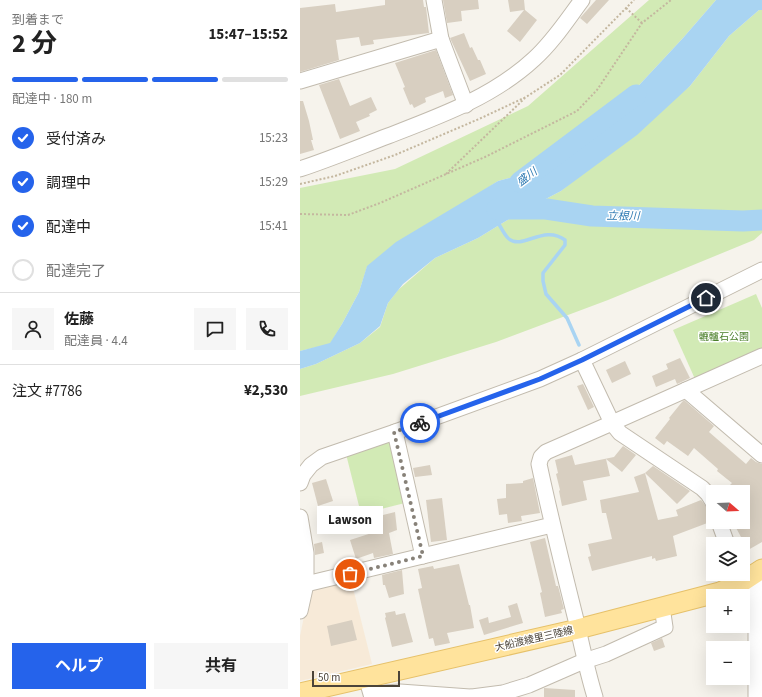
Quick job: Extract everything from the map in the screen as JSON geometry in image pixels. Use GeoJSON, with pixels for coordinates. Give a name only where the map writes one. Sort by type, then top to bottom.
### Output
{"type":"FeatureCollection","features":[{"type":"Feature","properties":{"kind":"main road","name":"大船渡綾里三陸線"},"geometry":{"type":"LineString","coordinates":[[300,693],[578,629],[720,592],[752,577]]}},
{"type":"Feature","properties":{"kind":"street"},"geometry":{"type":"LineString","coordinates":[[434,0],[441,39],[466,105]]}},
{"type":"Feature","properties":{"kind":"street"},"geometry":{"type":"LineString","coordinates":[[300,169],[466,105],[495,89],[534,58],[556,35],[578,1]]}},
{"type":"Feature","properties":{"kind":"street"},"geometry":{"type":"LineString","coordinates":[[300,81],[441,39]]}},
{"type":"Feature","properties":{"kind":"street"},"geometry":{"type":"LineString","coordinates":[[300,483],[303,475],[311,464],[322,457],[540,379],[582,360],[762,270]]}},
{"type":"Feature","properties":{"kind":"street"},"geometry":{"type":"LineString","coordinates":[[595,697],[584,661],[578,629],[552,525],[539,464],[541,457],[546,452],[612,424],[762,356]]}},
{"type":"Feature","properties":{"kind":"street"},"geometry":{"type":"LineString","coordinates":[[582,360],[612,424],[620,433],[706,492]]}},
{"type":"Feature","properties":{"kind":"street"},"geometry":{"type":"LineString","coordinates":[[686,390],[762,455]]}},
{"type":"Feature","properties":{"kind":"street"},"geometry":{"type":"LineString","coordinates":[[394,432],[423,556]]}},
{"type":"Feature","properties":{"kind":"street"},"geometry":{"type":"LineString","coordinates":[[300,517],[306,553],[306,584],[300,611]]}},
{"type":"Feature","properties":{"kind":"street"},"geometry":{"type":"LineString","coordinates":[[306,584],[552,525]]}},
{"type":"Feature","properties":{"kind":"street"},"geometry":{"type":"LineString","coordinates":[[752,577],[756,697]]}},
{"type":"Feature","properties":{"kind":"street"},"geometry":{"type":"LineString","coordinates":[[366,677],[371,694],[400,692],[471,697],[503,693],[529,685],[584,661],[606,654],[664,627],[662,607]]}},
{"type":"Feature","properties":{"kind":"path"},"geometry":{"type":"LineString","coordinates":[[300,214],[348,215],[380,203],[485,158],[577,111],[597,90],[642,23],[671,0]]}},
{"type":"Feature","properties":{"kind":"path"},"geometry":{"type":"LineString","coordinates":[[626,8],[642,23]]}},
{"type":"Feature","properties":{"kind":"path"},"geometry":{"type":"LineString","coordinates":[[445,175],[526,97]]}},
{"type":"Feature","properties":{"kind":"shaded area"},"geometry":{"type":"Polygon","coordinates":[[[351,580],[372,664],[300,681],[300,636],[311,588],[351,580]]]}},
{"type":"Feature","properties":{"kind":"green space"},"geometry":{"type":"Polygon","coordinates":[[[649,0],[716,0],[683,38],[601,126],[573,151],[521,175],[498,181],[367,267],[359,292],[330,344],[300,351],[300,188],[395,169],[528,106],[649,0]]]}},
{"type":"Feature","properties":{"kind":"green space"},"geometry":{"type":"Polygon","coordinates":[[[762,9],[762,233],[754,240],[608,300],[496,342],[393,374],[300,396],[300,369],[316,364],[360,343],[380,327],[388,303],[398,290],[435,258],[478,238],[519,213],[561,191],[690,86],[729,36],[762,9]]]}},
{"type":"Feature","properties":{"kind":"green space","name":"轆轤石公園"},"geometry":{"type":"Polygon","coordinates":[[[756,294],[762,308],[762,350],[695,379],[673,330],[756,294]]]}},
{"type":"Feature","properties":{"kind":"green space"},"geometry":{"type":"Polygon","coordinates":[[[390,438],[405,503],[361,514],[346,454],[390,438]]]}},
{"type":"Feature","properties":{"kind":"water"},"geometry":{"type":"Polygon","coordinates":[[[716,0],[762,0],[762,10],[759,10],[729,36],[690,86],[637,135],[561,191],[519,213],[478,238],[435,258],[403,284],[388,303],[380,326],[360,343],[316,364],[300,369],[300,351],[330,343],[359,292],[367,266],[396,242],[498,181],[521,175],[573,151],[601,126],[683,38],[716,0]]]}},
{"type":"Feature","properties":{"kind":"building"},"geometry":{"type":"Polygon","coordinates":[[[385,0],[423,0],[424,7],[426,7],[429,33],[373,40],[374,44],[361,46],[359,37],[336,40],[339,60],[300,72],[300,8],[335,4],[336,12],[385,5],[385,0]]]}},
{"type":"Feature","properties":{"kind":"building"},"geometry":{"type":"Polygon","coordinates":[[[443,0],[478,0],[479,9],[461,11],[462,21],[447,23],[443,0]]]}},
{"type":"Feature","properties":{"kind":"building"},"geometry":{"type":"Polygon","coordinates":[[[508,0],[524,0],[525,10],[537,20],[520,42],[507,31],[524,10],[510,12],[508,0]]]}},
{"type":"Feature","properties":{"kind":"building"},"geometry":{"type":"Polygon","coordinates":[[[596,0],[609,0],[587,24],[580,18],[596,0]]]}},
{"type":"Feature","properties":{"kind":"building"},"geometry":{"type":"Polygon","coordinates":[[[464,33],[470,48],[472,47],[478,60],[480,60],[486,74],[470,81],[450,38],[464,33]]]}},
{"type":"Feature","properties":{"kind":"building"},"geometry":{"type":"Polygon","coordinates":[[[436,50],[453,95],[445,98],[443,91],[425,98],[426,102],[414,108],[412,104],[410,105],[403,88],[405,87],[395,63],[436,50]]]}},
{"type":"Feature","properties":{"kind":"building"},"geometry":{"type":"Polygon","coordinates":[[[339,79],[350,106],[371,97],[377,110],[369,114],[370,116],[356,122],[360,131],[340,139],[319,85],[339,79]]]}},
{"type":"Feature","properties":{"kind":"building"},"geometry":{"type":"Polygon","coordinates":[[[300,101],[303,101],[309,121],[313,140],[311,140],[314,150],[300,154],[300,101]]]}},
{"type":"Feature","properties":{"kind":"building"},"geometry":{"type":"Polygon","coordinates":[[[680,358],[690,378],[677,384],[675,379],[656,387],[652,376],[668,369],[666,364],[680,358]]]}},
{"type":"Feature","properties":{"kind":"building"},"geometry":{"type":"Polygon","coordinates":[[[625,361],[631,374],[612,383],[606,370],[625,361]]]}},
{"type":"Feature","properties":{"kind":"building"},"geometry":{"type":"Polygon","coordinates":[[[583,384],[594,407],[588,410],[577,386],[583,384]]]}},
{"type":"Feature","properties":{"kind":"building"},"geometry":{"type":"Polygon","coordinates":[[[684,400],[714,426],[709,432],[746,464],[751,458],[762,464],[762,542],[750,549],[750,537],[741,537],[737,529],[750,529],[750,485],[730,485],[732,483],[717,471],[718,469],[694,448],[688,456],[667,441],[664,445],[655,438],[670,419],[669,418],[684,400]]]}},
{"type":"Feature","properties":{"kind":"building"},"geometry":{"type":"Polygon","coordinates":[[[623,446],[636,455],[622,472],[606,459],[610,476],[583,481],[587,500],[562,506],[555,460],[572,455],[575,465],[614,457],[623,446]]]}},
{"type":"Feature","properties":{"kind":"building"},"geometry":{"type":"Polygon","coordinates":[[[430,465],[432,475],[415,477],[413,468],[430,465]]]}},
{"type":"Feature","properties":{"kind":"building"},"geometry":{"type":"Polygon","coordinates":[[[653,466],[690,491],[677,504],[645,473],[653,466]]]}},
{"type":"Feature","properties":{"kind":"building"},"geometry":{"type":"Polygon","coordinates":[[[645,473],[658,520],[678,516],[676,510],[701,500],[706,506],[706,524],[673,536],[677,556],[656,561],[655,558],[652,559],[652,556],[592,571],[588,557],[591,556],[588,544],[612,539],[606,513],[602,513],[600,500],[639,492],[634,477],[645,473]]]}},
{"type":"Feature","properties":{"kind":"building"},"geometry":{"type":"Polygon","coordinates":[[[533,478],[540,513],[521,516],[522,521],[508,523],[507,514],[499,515],[497,499],[506,498],[506,484],[523,483],[523,481],[533,478]]]}},
{"type":"Feature","properties":{"kind":"building"},"geometry":{"type":"Polygon","coordinates":[[[326,479],[333,501],[318,506],[312,483],[326,479]]]}},
{"type":"Feature","properties":{"kind":"building"},"geometry":{"type":"Polygon","coordinates":[[[442,498],[447,540],[431,542],[426,500],[442,498]]]}},
{"type":"Feature","properties":{"kind":"building"},"geometry":{"type":"Polygon","coordinates":[[[395,512],[397,530],[389,533],[393,554],[374,558],[373,553],[356,559],[350,540],[378,531],[375,517],[395,512]]]}},
{"type":"Feature","properties":{"kind":"building"},"geometry":{"type":"Polygon","coordinates":[[[545,538],[556,586],[558,586],[564,609],[561,610],[562,613],[545,617],[540,593],[542,592],[530,542],[545,538]]]}},
{"type":"Feature","properties":{"kind":"building"},"geometry":{"type":"Polygon","coordinates":[[[322,542],[324,553],[315,555],[314,544],[322,542]]]}},
{"type":"Feature","properties":{"kind":"building"},"geometry":{"type":"Polygon","coordinates":[[[459,564],[470,605],[474,628],[447,633],[450,643],[435,646],[433,638],[429,639],[418,589],[422,588],[418,569],[433,566],[434,569],[459,564]]]}},
{"type":"Feature","properties":{"kind":"building"},"geometry":{"type":"Polygon","coordinates":[[[402,570],[404,594],[389,598],[385,585],[383,585],[382,575],[402,570]]]}},
{"type":"Feature","properties":{"kind":"building"},"geometry":{"type":"Polygon","coordinates":[[[517,603],[523,623],[484,635],[479,620],[488,617],[489,623],[511,617],[508,606],[517,603]]]}},
{"type":"Feature","properties":{"kind":"building"},"geometry":{"type":"Polygon","coordinates":[[[395,611],[396,615],[405,613],[413,642],[392,647],[385,613],[395,611]]]}},
{"type":"Feature","properties":{"kind":"building"},"geometry":{"type":"Polygon","coordinates":[[[352,620],[357,640],[331,646],[327,626],[352,620]]]}},
{"type":"Feature","properties":{"kind":"building"},"geometry":{"type":"Polygon","coordinates":[[[662,638],[665,647],[654,651],[651,643],[662,638]]]}},
{"type":"Feature","properties":{"kind":"building"},"geometry":{"type":"Polygon","coordinates":[[[544,688],[575,690],[575,697],[544,697],[544,688]]]}},
{"type":"Feature","properties":{"kind":"waterway","name":"盛川"},"geometry":{"type":"LineString","coordinates":[[520,182],[636,95]]}},
{"type":"Feature","properties":{"kind":"waterway","name":"立根川"},"geometry":{"type":"LineString","coordinates":[[497,209],[546,209],[592,216],[743,221],[762,220]]}},
{"type":"Feature","properties":{"kind":"waterway"},"geometry":{"type":"LineString","coordinates":[[497,221],[507,237],[515,242],[521,242],[549,235],[557,236],[565,240],[565,245],[543,273],[543,281],[546,294],[567,318],[579,345]]}},
{"type":"Feature","properties":{"kind":"way so far"},"geometry":{"type":"LineString","coordinates":[[350,574],[423,556],[394,432],[420,423]]}},
{"type":"Feature","properties":{"kind":"place","name":"Lawson"},"geometry":{"type":"Point","coordinates":[350,574]}},
{"type":"Feature","properties":{"kind":"route"},"geometry":{"type":"LineString","coordinates":[[420,423],[540,379],[582,360],[706,298]]}}]}
